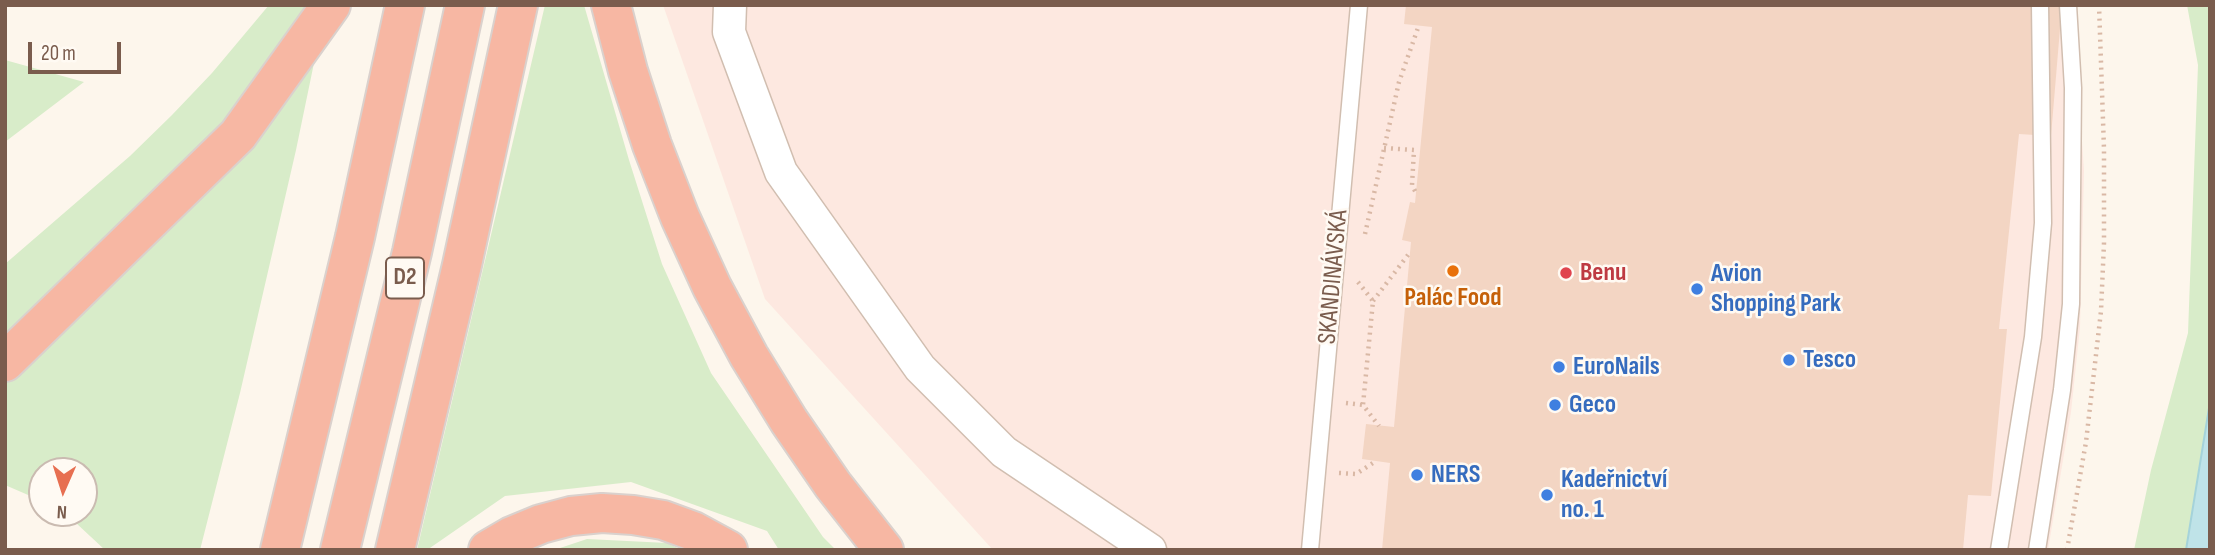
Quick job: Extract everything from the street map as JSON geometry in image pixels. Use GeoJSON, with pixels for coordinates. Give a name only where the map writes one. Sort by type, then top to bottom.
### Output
{"type":"FeatureCollection","features":[{"type":"Feature","properties":{"kind":"highway"},"geometry":{"type":"LineString","coordinates":[[5,362],[238,135],[331,5]]}},
{"type":"Feature","properties":{"kind":"highway","name":"D2"},"geometry":{"type":"LineString","coordinates":[[280,550],[352,250],[405,5]]}},
{"type":"Feature","properties":{"kind":"highway","name":"D2"},"geometry":{"type":"LineString","coordinates":[[340,550],[412,252],[465,5]]}},
{"type":"Feature","properties":{"kind":"highway"},"geometry":{"type":"LineString","coordinates":[[395,550],[462,265],[518,5]]}},
{"type":"Feature","properties":{"kind":"highway"},"geometry":{"type":"LineString","coordinates":[[611,5],[628,71],[652,145],[680,217],[712,287],[749,356],[789,421],[833,485],[884,550]]}},
{"type":"Feature","properties":{"kind":"highway"},"geometry":{"type":"LineString","coordinates":[[488,550],[541,524],[571,516],[602,513],[663,520],[693,531],[728,550]]}},
{"type":"Feature","properties":{"kind":"street"},"geometry":{"type":"LineString","coordinates":[[730,5],[729,32],[781,172],[920,368],[1004,452],[1150,550]]}},
{"type":"Feature","properties":{"kind":"lane","name":"SKANDINÁVSKÁ"},"geometry":{"type":"LineString","coordinates":[[1310,550],[1359,5]]}},
{"type":"Feature","properties":{"kind":"lane"},"geometry":{"type":"LineString","coordinates":[[1999,550],[2034,337],[2043,223],[2040,5]]}},
{"type":"Feature","properties":{"kind":"lane"},"geometry":{"type":"LineString","coordinates":[[2037,550],[2062,390],[2071,304],[2073,88],[2068,5]]}},
{"type":"Feature","properties":{"kind":"path"},"geometry":{"type":"LineString","coordinates":[[1363,239],[1399,82],[1419,25]]}},
{"type":"Feature","properties":{"kind":"path"},"geometry":{"type":"LineString","coordinates":[[1384,148],[1414,150],[1412,185],[1416,193]]}},
{"type":"Feature","properties":{"kind":"path"},"geometry":{"type":"LineString","coordinates":[[1379,425],[1363,405],[1373,301],[1411,251]]}},
{"type":"Feature","properties":{"kind":"path"},"geometry":{"type":"LineString","coordinates":[[1354,278],[1373,301]]}},
{"type":"Feature","properties":{"kind":"path"},"geometry":{"type":"LineString","coordinates":[[1317,471],[1356,474],[1376,461]]}},
{"type":"Feature","properties":{"kind":"shaded area","name":"Avion Shopping Park"},"geometry":{"type":"Polygon","coordinates":[[[663,5],[2073,5],[2084,171],[2080,327],[2071,412],[2048,550],[993,550],[765,299],[663,5]]]}},
{"type":"Feature","properties":{"kind":"green space"},"geometry":{"type":"Polygon","coordinates":[[[269,5],[326,5],[240,393],[200,550],[105,550],[80,527],[98,527],[98,457],[28,457],[28,495],[5,485],[5,264],[130,156],[212,73],[269,5]]]}},
{"type":"Feature","properties":{"kind":"green space"},"geometry":{"type":"Polygon","coordinates":[[[545,5],[584,5],[662,264],[711,373],[823,537],[836,550],[779,550],[767,531],[631,482],[505,496],[427,550],[417,550],[545,5]]]}},
{"type":"Feature","properties":{"kind":"green space"},"geometry":{"type":"Polygon","coordinates":[[[2187,5],[2210,5],[2210,402],[2186,550],[2134,550],[2151,470],[2188,333],[2198,65],[2187,5]]]}},
{"type":"Feature","properties":{"kind":"green space"},"geometry":{"type":"Polygon","coordinates":[[[5,60],[84,82],[5,142],[5,60]]]}},
{"type":"Feature","properties":{"kind":"green space"},"geometry":{"type":"Polygon","coordinates":[[[587,539],[667,543],[682,550],[554,550],[587,539]]]}},
{"type":"Feature","properties":{"kind":"water"},"geometry":{"type":"Polygon","coordinates":[[[2210,402],[2210,550],[2186,550],[2210,402]]]}},
{"type":"Feature","properties":{"kind":"building","name":"Avion Shopping Park"},"geometry":{"type":"Polygon","coordinates":[[[1406,5],[2062,5],[2051,136],[2019,134],[1999,329],[2007,329],[1991,496],[1968,495],[1963,550],[1382,550],[1390,463],[1362,459],[1366,424],[1394,427],[1411,242],[1402,240],[1410,202],[1415,203],[1432,27],[1404,24],[1406,5]]]}},
{"type":"Feature","properties":{"kind":"place","name":"Palác Food"},"geometry":{"type":"Point","coordinates":[1453,271]}},
{"type":"Feature","properties":{"kind":"place","name":"Benu"},"geometry":{"type":"Point","coordinates":[1566,273]}},
{"type":"Feature","properties":{"kind":"place","name":"Avion Shopping Park"},"geometry":{"type":"Point","coordinates":[1697,289]}},
{"type":"Feature","properties":{"kind":"place","name":"Tesco"},"geometry":{"type":"Point","coordinates":[1789,360]}},
{"type":"Feature","properties":{"kind":"place","name":"EuroNails"},"geometry":{"type":"Point","coordinates":[1559,367]}},
{"type":"Feature","properties":{"kind":"place","name":"Geco"},"geometry":{"type":"Point","coordinates":[1555,405]}},
{"type":"Feature","properties":{"kind":"place","name":"NERS"},"geometry":{"type":"Point","coordinates":[1417,475]}},
{"type":"Feature","properties":{"kind":"place","name":"Kadeřnictví no. 1"},"geometry":{"type":"Point","coordinates":[1547,495]}}]}
